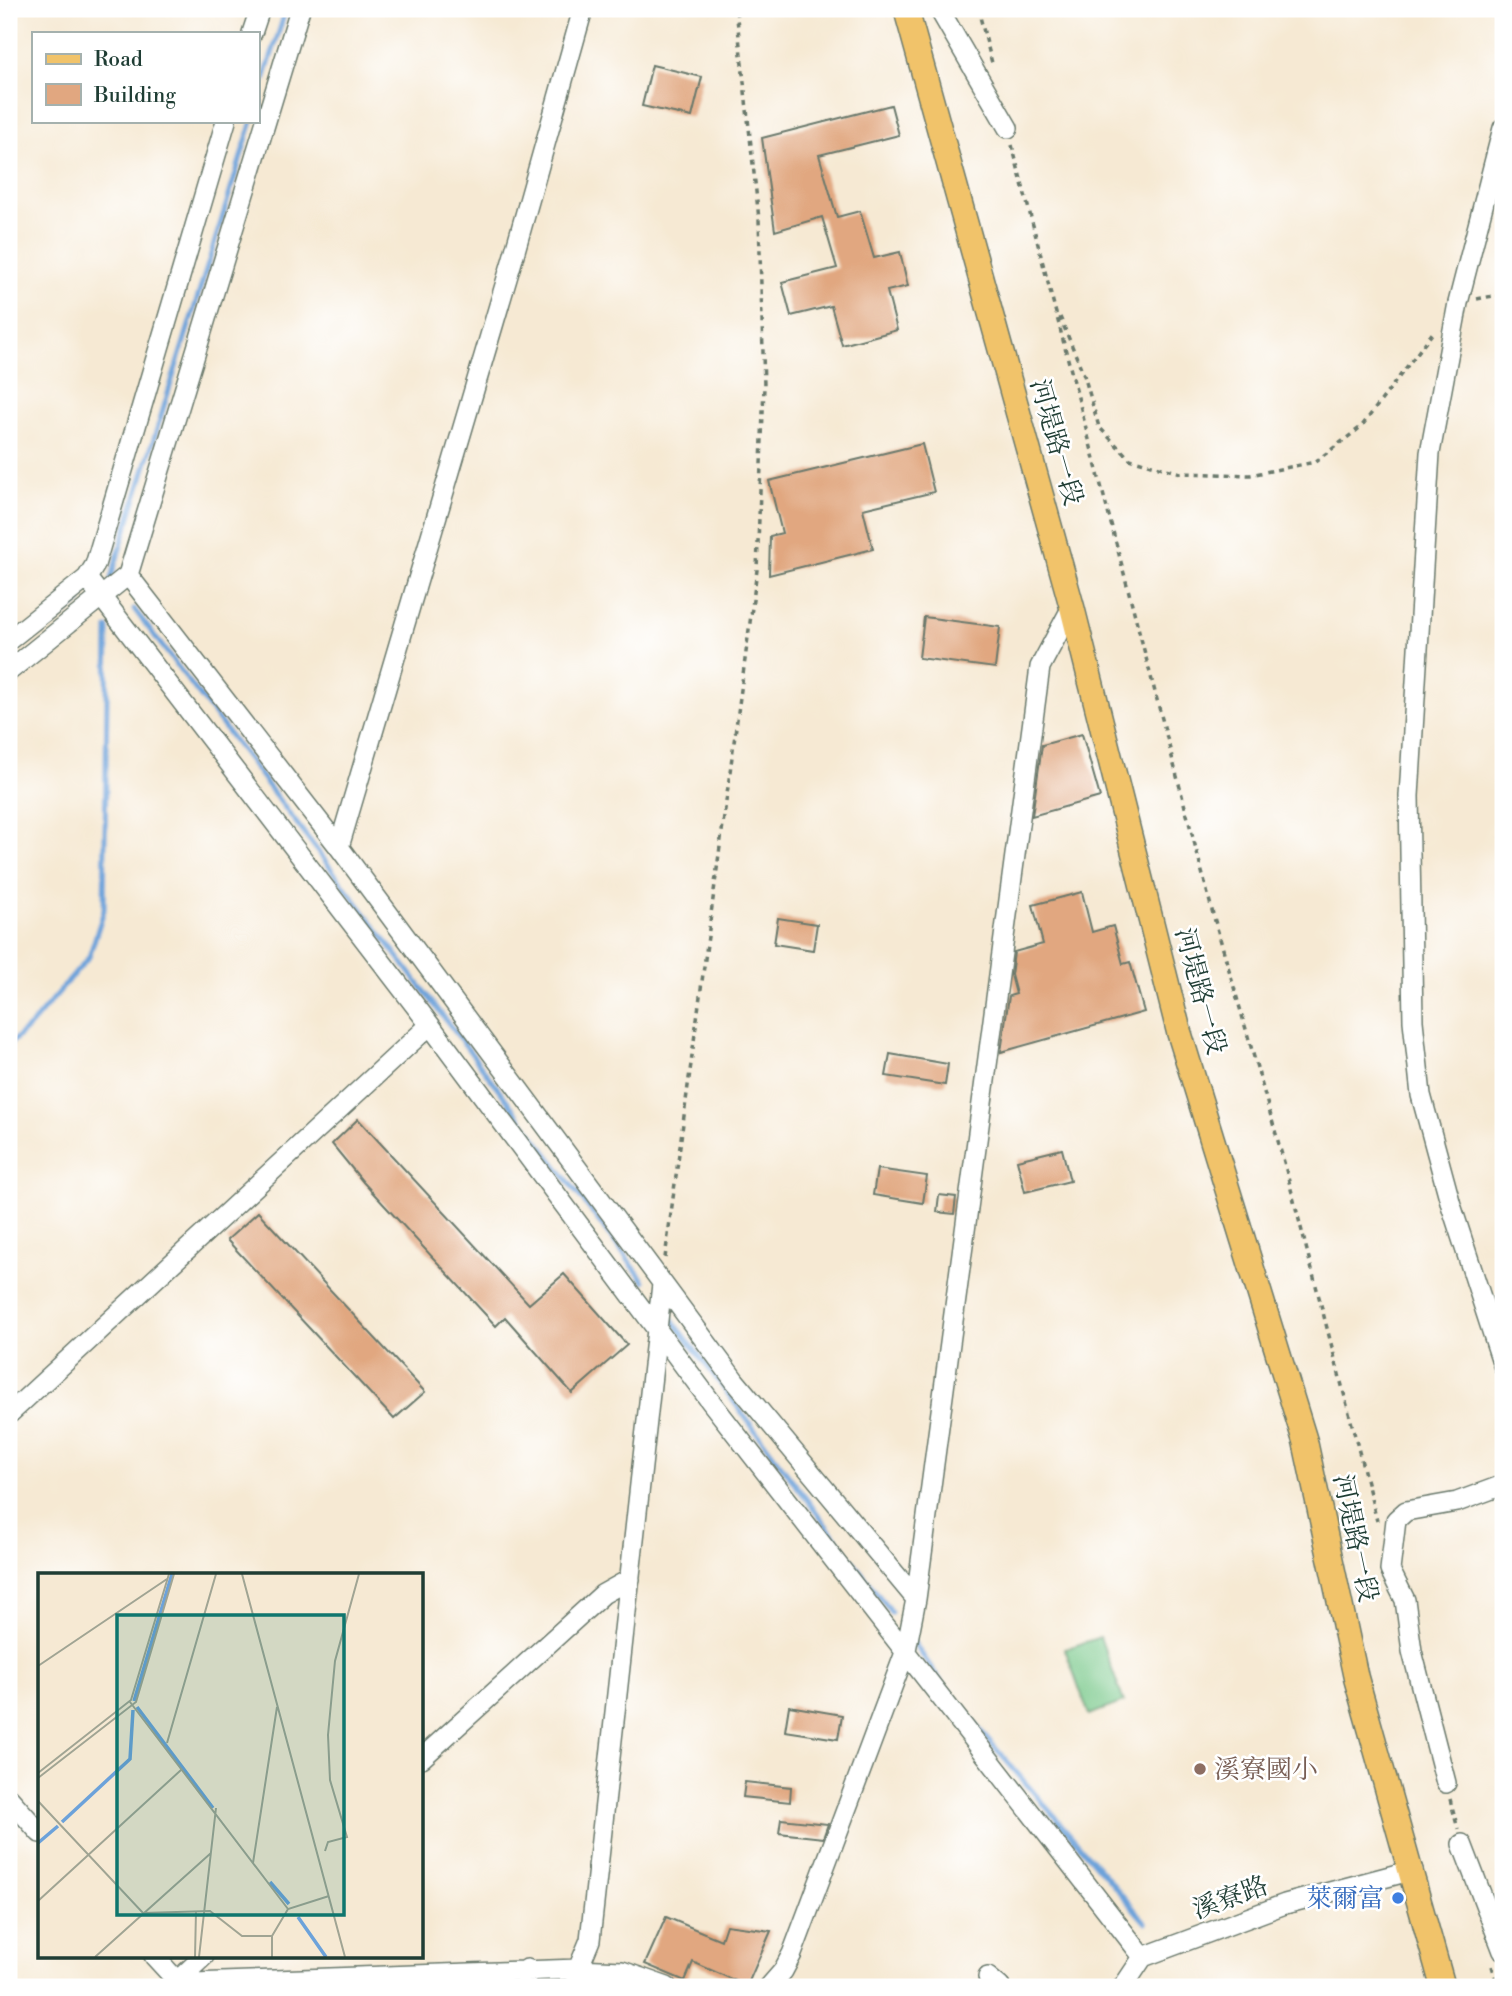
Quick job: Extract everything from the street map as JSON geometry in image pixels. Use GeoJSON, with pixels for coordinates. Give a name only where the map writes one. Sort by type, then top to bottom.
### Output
{"type":"FeatureCollection","features":[{"type":"Feature","properties":{"kind":"main road","name":"河堤路一段"},"geometry":{"type":"LineString","coordinates":[[906,9],[1072,607],[1179,1032],[1305,1440],[1356,1678],[1413,1870],[1443,1987]]}},
{"type":"Feature","properties":{"kind":"street"},"geometry":{"type":"LineString","coordinates":[[252,32],[260,9]]}},
{"type":"Feature","properties":{"kind":"street"},"geometry":{"type":"LineString","coordinates":[[9,671],[128,575],[300,9]]}},
{"type":"Feature","properties":{"kind":"street"},"geometry":{"type":"LineString","coordinates":[[339,847],[513,258],[583,9]]}},
{"type":"Feature","properties":{"kind":"street"},"geometry":{"type":"LineString","coordinates":[[939,9],[1008,128]]}},
{"type":"Feature","properties":{"kind":"street"},"geometry":{"type":"LineString","coordinates":[[9,639],[87,578],[95,565],[226,122]]}},
{"type":"Feature","properties":{"kind":"street"},"geometry":{"type":"LineString","coordinates":[[1503,128],[1458,303],[1430,453],[1409,796],[1413,1021],[1421,1095],[1451,1205],[1503,1365]]}},
{"type":"Feature","properties":{"kind":"street"},"geometry":{"type":"LineString","coordinates":[[128,575],[339,847],[735,1381],[916,1599]]}},
{"type":"Feature","properties":{"kind":"street"},"geometry":{"type":"LineString","coordinates":[[87,578],[430,1025],[711,1402],[1143,1957],[1123,1987]]}},
{"type":"Feature","properties":{"kind":"street"},"geometry":{"type":"LineString","coordinates":[[769,1987],[783,1971],[792,1954],[906,1650],[916,1599],[1040,667],[1072,607]]}},
{"type":"Feature","properties":{"kind":"street"},"geometry":{"type":"LineString","coordinates":[[9,1414],[430,1025]]}},
{"type":"Feature","properties":{"kind":"street"},"geometry":{"type":"LineString","coordinates":[[577,1978],[590,1940],[662,1284]]}},
{"type":"Feature","properties":{"kind":"street"},"geometry":{"type":"LineString","coordinates":[[1446,1783],[1412,1651],[1405,1600],[1390,1570],[1396,1520],[1406,1511],[1457,1502],[1503,1485]]}},
{"type":"Feature","properties":{"kind":"street"},"geometry":{"type":"LineString","coordinates":[[424,1756],[603,1594],[630,1579]]}},
{"type":"Feature","properties":{"kind":"street"},"geometry":{"type":"LineString","coordinates":[[9,1798],[38,1831]]}},
{"type":"Feature","properties":{"kind":"street"},"geometry":{"type":"LineString","coordinates":[[1462,1844],[1497,1958]]}},
{"type":"Feature","properties":{"kind":"street","name":"溪寮路"},"geometry":{"type":"LineString","coordinates":[[1143,1957],[1285,1904],[1413,1870]]}},
{"type":"Feature","properties":{"kind":"street"},"geometry":{"type":"LineString","coordinates":[[155,1958],[173,1984]]}},
{"type":"Feature","properties":{"kind":"street"},"geometry":{"type":"LineString","coordinates":[[173,1984],[202,1958]]}},
{"type":"Feature","properties":{"kind":"street"},"geometry":{"type":"LineString","coordinates":[[173,1984],[577,1978],[622,1971],[667,1987]]}},
{"type":"Feature","properties":{"kind":"path"},"geometry":{"type":"LineString","coordinates":[[662,1284],[757,570],[764,386],[759,219],[736,9]]}},
{"type":"Feature","properties":{"kind":"path"},"geometry":{"type":"LineString","coordinates":[[978,9],[995,75]]}},
{"type":"Feature","properties":{"kind":"path"},"geometry":{"type":"LineString","coordinates":[[1008,128],[1213,914],[1284,1162],[1380,1532]]}},
{"type":"Feature","properties":{"kind":"path"},"geometry":{"type":"LineString","coordinates":[[1055,306],[1084,375],[1099,427],[1130,459],[1181,473],[1250,475],[1315,462],[1361,427],[1458,303],[1503,294]]}},
{"type":"Feature","properties":{"kind":"path"},"geometry":{"type":"LineString","coordinates":[[1446,1783],[1462,1844]]}},
{"type":"Feature","properties":{"kind":"path"},"geometry":{"type":"LineString","coordinates":[[1497,1958],[1498,1987]]}},
{"type":"Feature","properties":{"kind":"green space"},"geometry":{"type":"Polygon","coordinates":[[[1100,1637],[1124,1702],[1089,1715],[1065,1649],[1100,1637]]]}},
{"type":"Feature","properties":{"kind":"building"},"geometry":{"type":"Polygon","coordinates":[[[652,65],[702,77],[692,117],[642,106],[652,65]]]}},
{"type":"Feature","properties":{"kind":"building"},"geometry":{"type":"Polygon","coordinates":[[[891,105],[899,135],[819,155],[837,217],[860,211],[874,258],[900,252],[908,286],[887,291],[897,330],[842,345],[831,306],[791,316],[782,282],[837,268],[822,217],[775,231],[762,138],[891,105]]]}},
{"type":"Feature","properties":{"kind":"building"},"geometry":{"type":"Polygon","coordinates":[[[922,444],[934,492],[863,509],[873,549],[769,575],[770,536],[782,533],[769,481],[922,444]]]}},
{"type":"Feature","properties":{"kind":"building"},"geometry":{"type":"Polygon","coordinates":[[[924,617],[1000,627],[995,668],[919,658],[924,617]]]}},
{"type":"Feature","properties":{"kind":"building"},"geometry":{"type":"Polygon","coordinates":[[[1082,734],[1100,797],[1032,816],[1042,745],[1082,734]]]}},
{"type":"Feature","properties":{"kind":"building"},"geometry":{"type":"Polygon","coordinates":[[[1082,892],[1092,932],[1113,926],[1123,964],[1130,962],[1144,1012],[1001,1052],[1009,996],[1016,994],[1011,975],[1014,952],[1043,944],[1033,905],[1082,892]]]}},
{"type":"Feature","properties":{"kind":"building"},"geometry":{"type":"Polygon","coordinates":[[[778,918],[817,924],[813,950],[774,944],[778,918]]]}},
{"type":"Feature","properties":{"kind":"building"},"geometry":{"type":"Polygon","coordinates":[[[890,1054],[948,1064],[945,1085],[886,1076],[890,1054]]]}},
{"type":"Feature","properties":{"kind":"building"},"geometry":{"type":"Polygon","coordinates":[[[358,1119],[529,1304],[564,1274],[627,1345],[572,1393],[505,1317],[496,1326],[363,1182],[332,1144],[358,1119]]]}},
{"type":"Feature","properties":{"kind":"building"},"geometry":{"type":"Polygon","coordinates":[[[1062,1149],[1070,1181],[1025,1192],[1017,1160],[1062,1149]]]}},
{"type":"Feature","properties":{"kind":"building"},"geometry":{"type":"Polygon","coordinates":[[[877,1169],[927,1176],[923,1203],[873,1195],[877,1169]]]}},
{"type":"Feature","properties":{"kind":"building"},"geometry":{"type":"Polygon","coordinates":[[[939,1195],[956,1197],[954,1214],[937,1212],[939,1195]]]}},
{"type":"Feature","properties":{"kind":"building"},"geometry":{"type":"Polygon","coordinates":[[[258,1212],[425,1392],[394,1419],[227,1240],[258,1212]]]}},
{"type":"Feature","properties":{"kind":"building"},"geometry":{"type":"Polygon","coordinates":[[[789,1706],[842,1715],[838,1739],[785,1731],[789,1706]]]}},
{"type":"Feature","properties":{"kind":"building"},"geometry":{"type":"Polygon","coordinates":[[[745,1782],[791,1787],[790,1802],[743,1797],[745,1782]]]}},
{"type":"Feature","properties":{"kind":"building"},"geometry":{"type":"Polygon","coordinates":[[[781,1819],[828,1824],[823,1838],[779,1833],[781,1819]]]}},
{"type":"Feature","properties":{"kind":"building"},"geometry":{"type":"Polygon","coordinates":[[[666,1917],[721,1940],[726,1925],[771,1931],[747,1986],[693,1962],[685,1981],[645,1964],[666,1917]]]}},
{"type":"Feature","properties":{"kind":"waterway"},"geometry":{"type":"LineString","coordinates":[[259,96],[286,9]]}},
{"type":"Feature","properties":{"kind":"waterway"},"geometry":{"type":"LineString","coordinates":[[111,578],[252,122]]}},
{"type":"Feature","properties":{"kind":"waterway"},"geometry":{"type":"LineString","coordinates":[[52,624],[80,601]]}},
{"type":"Feature","properties":{"kind":"waterway"},"geometry":{"type":"LineString","coordinates":[[134,609],[644,1281]]}},
{"type":"Feature","properties":{"kind":"waterway"},"geometry":{"type":"LineString","coordinates":[[9,1045],[31,1025],[89,957],[104,910],[108,628]]}},
{"type":"Feature","properties":{"kind":"waterway"},"geometry":{"type":"LineString","coordinates":[[671,1318],[891,1612]]}},
{"type":"Feature","properties":{"kind":"waterway"},"geometry":{"type":"LineString","coordinates":[[914,1643],[946,1689]]}},
{"type":"Feature","properties":{"kind":"waterway"},"geometry":{"type":"LineString","coordinates":[[961,1708],[1146,1923]]}},
{"type":"Feature","properties":{"kind":"place","name":"溪寮國小"},"geometry":{"type":"Point","coordinates":[1200,1769]}},
{"type":"Feature","properties":{"kind":"place","name":"萊爾富"},"geometry":{"type":"Point","coordinates":[1398,1898]}}]}
